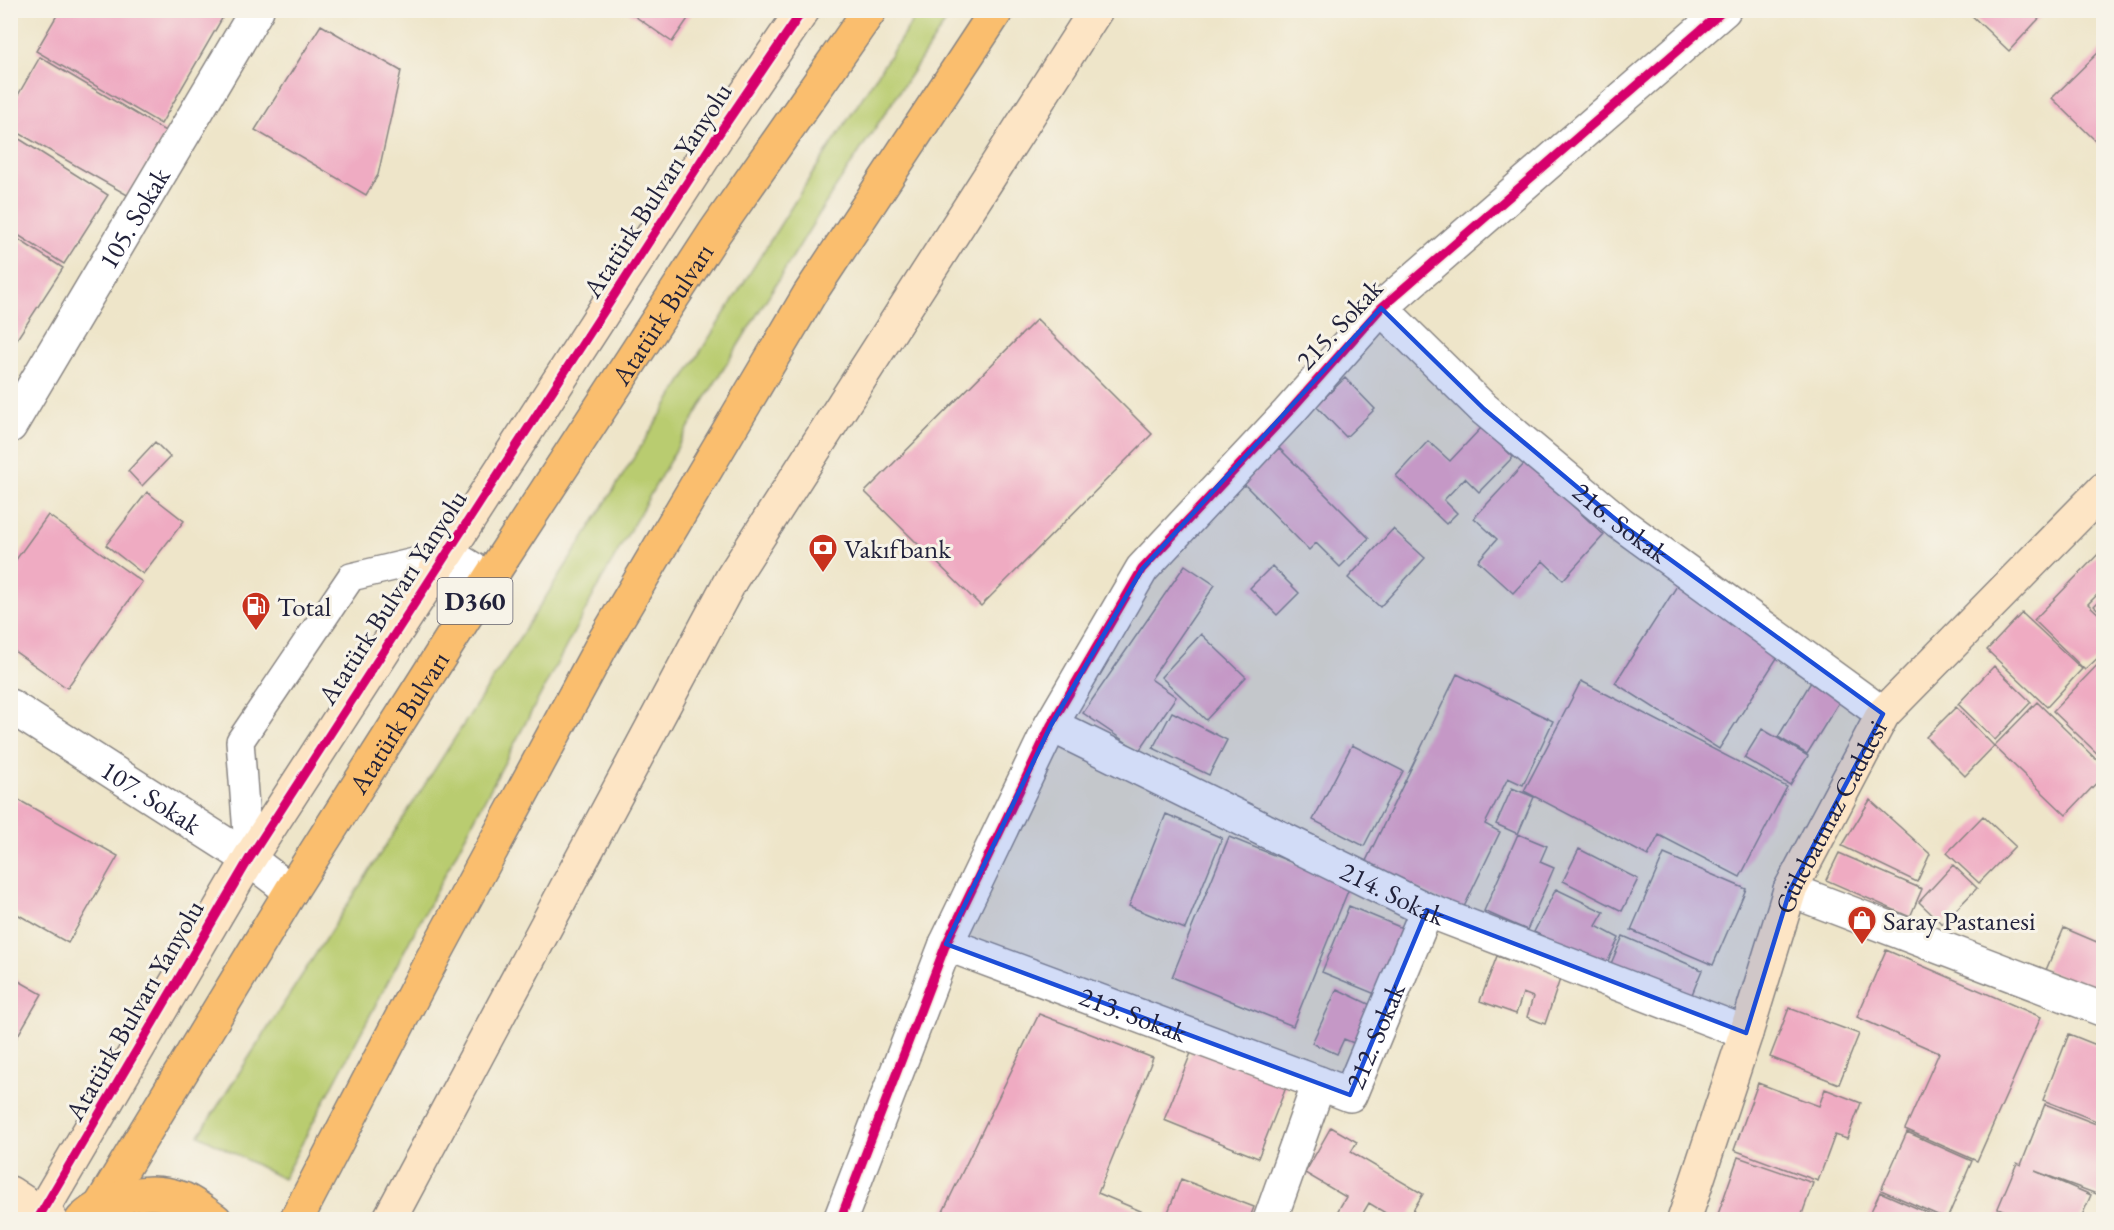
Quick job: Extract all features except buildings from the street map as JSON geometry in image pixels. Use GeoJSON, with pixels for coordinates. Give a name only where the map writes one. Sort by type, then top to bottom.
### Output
{"type":"FeatureCollection","features":[{"type":"Feature","properties":{"kind":"highway","name":"Atatürk Bulvarı"},"geometry":{"type":"LineString","coordinates":[[92,1212],[291,891],[489,579],[715,232],[870,10]]}},
{"type":"Feature","properties":{"kind":"highway"},"geometry":{"type":"LineString","coordinates":[[296,1220],[429,965],[602,645],[809,295],[997,10]]}},
{"type":"Feature","properties":{"kind":"highway","name":"Atatürk Bulvarı"},"geometry":{"type":"LineString","coordinates":[[92,1212],[127,1195],[156,1193],[184,1200],[215,1220]]}},
{"type":"Feature","properties":{"kind":"street","name":"105. Sokak"},"geometry":{"type":"LineString","coordinates":[[10,426],[257,10]]}},
{"type":"Feature","properties":{"kind":"street","name":"Atatürk Bulvarı Yanyolu"},"geometry":{"type":"LineString","coordinates":[[43,1217],[249,859],[717,138],[803,10]]}},
{"type":"Feature","properties":{"kind":"street"},"geometry":{"type":"LineString","coordinates":[[389,1220],[732,578],[1096,10]]}},
{"type":"Feature","properties":{"kind":"street","name":"215. Sokak"},"geometry":{"type":"LineString","coordinates":[[840,1220],[946,944],[1051,725],[1142,569],[1288,413],[1381,308],[1724,10]]}},
{"type":"Feature","properties":{"kind":"street","name":"216. Sokak"},"geometry":{"type":"LineString","coordinates":[[1381,308],[1484,409],[1620,523],[1883,714]]}},
{"type":"Feature","properties":{"kind":"street","name":"Gülebatmaz Caddesi"},"geometry":{"type":"LineString","coordinates":[[1684,1220],[1746,1033],[1790,890],[1883,714],[2103,489]]}},
{"type":"Feature","properties":{"kind":"street"},"geometry":{"type":"LineString","coordinates":[[448,554],[489,579]]}},
{"type":"Feature","properties":{"kind":"street","name":"107. Sokak"},"geometry":{"type":"LineString","coordinates":[[10,706],[249,859],[291,891]]}},
{"type":"Feature","properties":{"kind":"street","name":"214. Sokak"},"geometry":{"type":"LineString","coordinates":[[1051,725],[1427,910],[1746,1033]]}},
{"type":"Feature","properties":{"kind":"street"},"geometry":{"type":"LineString","coordinates":[[1790,890],[2103,1010]]}},
{"type":"Feature","properties":{"kind":"street","name":"212. Sokak"},"geometry":{"type":"LineString","coordinates":[[1270,1220],[1319,1083],[1350,1095],[1427,910]]}},
{"type":"Feature","properties":{"kind":"street","name":"213. Sokak"},"geometry":{"type":"LineString","coordinates":[[946,944],[1319,1083]]}},
{"type":"Feature","properties":{"kind":"street"},"geometry":{"type":"LineString","coordinates":[[10,1193],[43,1217]]}},
{"type":"Feature","properties":{"kind":"lane"},"geometry":{"type":"LineString","coordinates":[[249,859],[240,741],[351,577],[448,554]]}},
{"type":"Feature","properties":{"kind":"highlighted area"},"geometry":{"type":"Polygon","coordinates":[[[1381,308],[1484,409],[1620,523],[1883,714],[1790,890],[1746,1033],[1427,910],[1350,1095],[946,944],[1051,725],[1142,569],[1381,308]]]}},
{"type":"Feature","properties":{"kind":"green space"},"geometry":{"type":"Polygon","coordinates":[[[919,11],[953,11],[832,193],[705,399],[601,581],[283,1179],[199,1135],[567,564],[809,179],[919,11]]]}},
{"type":"Feature","properties":{"kind":"cycle path"},"geometry":{"type":"LineString","coordinates":[[37,1220],[249,859],[716,138],[803,10]]}},
{"type":"Feature","properties":{"kind":"cycle path"},"geometry":{"type":"LineString","coordinates":[[840,1220],[946,944],[1051,725],[1142,569],[1288,413],[1381,308],[1724,10]]}},
{"type":"Feature","properties":{"kind":"place","name":"Vakıfbank"},"geometry":{"type":"Point","coordinates":[823,574]}},
{"type":"Feature","properties":{"kind":"place","name":"Total"},"geometry":{"type":"Point","coordinates":[256,632]}},
{"type":"Feature","properties":{"kind":"place","name":"Saray Pastanesi"},"geometry":{"type":"Point","coordinates":[1862,946]}}]}
